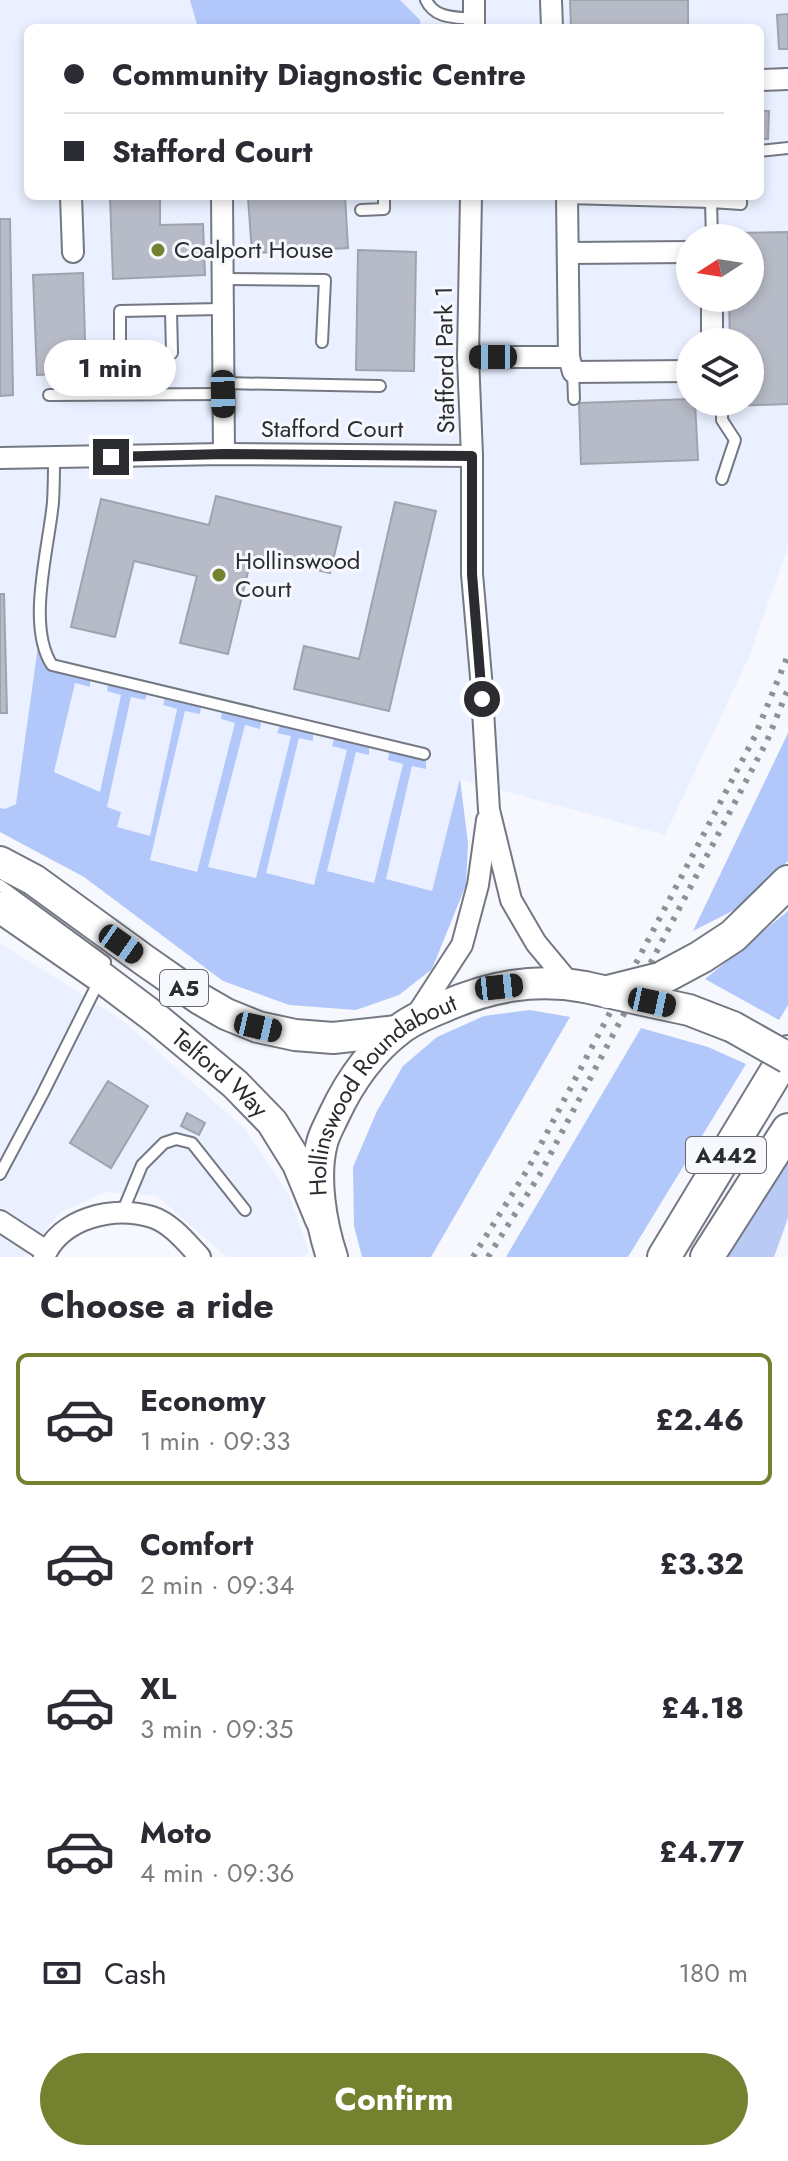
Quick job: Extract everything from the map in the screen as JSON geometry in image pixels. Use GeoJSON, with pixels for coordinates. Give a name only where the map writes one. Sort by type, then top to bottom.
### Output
{"type":"FeatureCollection","features":[{"type":"Feature","properties":{"kind":"highway"},"geometry":{"type":"LineString","coordinates":[[588,988],[656,990],[733,936],[788,882]]}},
{"type":"Feature","properties":{"kind":"highway","name":"A442"},"geometry":{"type":"LineString","coordinates":[[664,1257],[788,1055]]}},
{"type":"Feature","properties":{"kind":"highway","name":"A442"},"geometry":{"type":"LineString","coordinates":[[707,1257],[788,1130]]}},
{"type":"Feature","properties":{"kind":"main road","name":"Telford Way"},"geometry":{"type":"LineString","coordinates":[[0,862],[34,880],[200,999],[258,1027],[295,1035],[333,1038],[405,1025]]}},
{"type":"Feature","properties":{"kind":"main road","name":"Telford Way"},"geometry":{"type":"LineString","coordinates":[[0,907],[158,1020],[235,1084],[272,1122],[298,1164],[326,1246]]}},
{"type":"Feature","properties":{"kind":"main road","name":"Hollinswood Roundabout"},"geometry":{"type":"LineString","coordinates":[[326,1246],[318,1183],[322,1143],[355,1077],[405,1025],[460,999],[499,987],[536,983],[588,988]]}},
{"type":"Feature","properties":{"kind":"main road"},"geometry":{"type":"LineString","coordinates":[[656,990],[689,1010],[733,1027],[788,1055]]}},
{"type":"Feature","properties":{"kind":"street"},"geometry":{"type":"LineString","coordinates":[[551,0],[552,24]]}},
{"type":"Feature","properties":{"kind":"street"},"geometry":{"type":"LineString","coordinates":[[764,80],[788,79]]}},
{"type":"Feature","properties":{"kind":"street"},"geometry":{"type":"LineString","coordinates":[[71,200],[73,252]]}},
{"type":"Feature","properties":{"kind":"street"},"geometry":{"type":"LineString","coordinates":[[222,200],[224,454]]}},
{"type":"Feature","properties":{"kind":"street","name":"Stafford Park 1"},"geometry":{"type":"LineString","coordinates":[[471,200],[468,357],[472,574],[489,810]]}},
{"type":"Feature","properties":{"kind":"street"},"geometry":{"type":"LineString","coordinates":[[568,200],[571,364]]}},
{"type":"Feature","properties":{"kind":"street"},"geometry":{"type":"LineString","coordinates":[[569,253],[676,252]]}},
{"type":"Feature","properties":{"kind":"street"},"geometry":{"type":"LineString","coordinates":[[468,357],[676,370]]}},
{"type":"Feature","properties":{"kind":"street","name":"Stafford Court"},"geometry":{"type":"LineString","coordinates":[[0,458],[224,454],[472,456]]}},
{"type":"Feature","properties":{"kind":"street"},"geometry":{"type":"LineString","coordinates":[[489,810],[511,900],[536,943],[588,988]]}},
{"type":"Feature","properties":{"kind":"street"},"geometry":{"type":"LineString","coordinates":[[405,1025],[462,945],[478,885],[489,810]]}},
{"type":"Feature","properties":{"kind":"street"},"geometry":{"type":"LineString","coordinates":[[0,1221],[45,1254],[61,1233],[86,1218],[122,1213],[154,1218],[179,1235],[200,1257]]}},
{"type":"Feature","properties":{"kind":"lane"},"geometry":{"type":"LineString","coordinates":[[426,0],[435,12],[447,17],[474,16]]}},
{"type":"Feature","properties":{"kind":"lane"},"geometry":{"type":"LineString","coordinates":[[764,151],[788,148]]}},
{"type":"Feature","properties":{"kind":"lane"},"geometry":{"type":"LineString","coordinates":[[361,210],[384,209],[384,200]]}},
{"type":"Feature","properties":{"kind":"lane"},"geometry":{"type":"LineString","coordinates":[[654,200],[741,204],[741,200]]}},
{"type":"Feature","properties":{"kind":"lane"},"geometry":{"type":"LineString","coordinates":[[711,202],[712,224]]}},
{"type":"Feature","properties":{"kind":"lane"},"geometry":{"type":"LineString","coordinates":[[222,279],[325,280],[322,342]]}},
{"type":"Feature","properties":{"kind":"lane"},"geometry":{"type":"LineString","coordinates":[[120,353],[120,311],[221,309]]}},
{"type":"Feature","properties":{"kind":"lane"},"geometry":{"type":"LineString","coordinates":[[171,311],[172,353]]}},
{"type":"Feature","properties":{"kind":"lane"},"geometry":{"type":"LineString","coordinates":[[571,364],[574,399]]}},
{"type":"Feature","properties":{"kind":"lane"},"geometry":{"type":"LineString","coordinates":[[49,395],[380,386]]}},
{"type":"Feature","properties":{"kind":"lane"},"geometry":{"type":"LineString","coordinates":[[722,416],[735,440],[722,479]]}},
{"type":"Feature","properties":{"kind":"lane"},"geometry":{"type":"LineString","coordinates":[[54,458],[53,500],[40,607],[44,653],[52,665],[424,754]]}},
{"type":"Feature","properties":{"kind":"lane"},"geometry":{"type":"LineString","coordinates":[[0,885],[105,962],[101,977],[0,1174]]}},
{"type":"Feature","properties":{"kind":"lane"},"geometry":{"type":"LineString","coordinates":[[122,1213],[142,1165],[164,1143],[176,1139],[192,1143],[245,1210]]}},
{"type":"Feature","properties":{"kind":"shaded area"},"geometry":{"type":"Polygon","coordinates":[[[0,0],[788,0],[788,547],[749,657],[665,835],[461,779],[432,891],[386,879],[412,765],[390,753],[389,760],[403,763],[374,883],[326,871],[356,752],[368,755],[335,739],[333,746],[347,750],[314,885],[265,873],[299,738],[291,736],[256,879],[208,867],[245,725],[261,728],[260,721],[222,712],[221,719],[236,722],[197,873],[150,860],[186,710],[201,707],[177,708],[150,837],[116,827],[107,808],[131,697],[145,700],[146,694],[108,685],[121,694],[100,793],[54,771],[75,682],[38,646],[16,804],[0,808],[0,0]]]}},
{"type":"Feature","properties":{"kind":"shaded area"},"geometry":{"type":"Polygon","coordinates":[[[190,0],[400,0],[420,24],[197,24],[190,0]]]}},
{"type":"Feature","properties":{"kind":"shaded area"},"geometry":{"type":"Polygon","coordinates":[[[45,643],[62,668],[90,680],[90,687],[75,683],[54,772],[100,792],[121,695],[107,691],[108,684],[147,694],[145,700],[131,697],[107,807],[121,812],[117,827],[150,836],[177,709],[163,705],[165,698],[201,707],[200,714],[185,711],[150,860],[197,872],[235,723],[221,719],[222,712],[261,722],[260,729],[245,725],[208,867],[256,878],[291,736],[277,733],[280,726],[313,734],[313,741],[299,738],[266,873],[314,885],[347,750],[332,746],[334,739],[369,748],[369,755],[356,752],[327,871],[374,883],[403,764],[388,760],[389,752],[426,761],[426,769],[412,766],[386,879],[432,891],[460,779],[468,843],[466,885],[432,969],[399,995],[356,1010],[289,1005],[223,981],[84,877],[0,832],[0,808],[16,804],[38,646],[45,643]]]}},
{"type":"Feature","properties":{"kind":"shaded area"},"geometry":{"type":"Polygon","coordinates":[[[788,733],[788,861],[736,909],[693,931],[788,733]]]}},
{"type":"Feature","properties":{"kind":"shaded area"},"geometry":{"type":"Polygon","coordinates":[[[788,911],[788,1005],[779,1020],[705,979],[788,911]]]}},
{"type":"Feature","properties":{"kind":"shaded area"},"geometry":{"type":"Polygon","coordinates":[[[0,943],[121,1019],[245,1129],[289,1195],[309,1252],[303,1257],[227,1257],[157,1196],[106,1192],[59,1213],[24,1257],[0,1257],[0,943]]]}},
{"type":"Feature","properties":{"kind":"shaded area"},"geometry":{"type":"Polygon","coordinates":[[[530,1010],[570,1017],[431,1257],[362,1257],[354,1226],[353,1167],[377,1111],[403,1066],[437,1037],[484,1016],[530,1010]]]}},
{"type":"Feature","properties":{"kind":"shaded area"},"geometry":{"type":"Polygon","coordinates":[[[641,1028],[708,1047],[746,1064],[628,1257],[506,1257],[641,1028]]]}},
{"type":"Feature","properties":{"kind":"shaded area"},"geometry":{"type":"Polygon","coordinates":[[[788,1157],[788,1218],[774,1257],[728,1257],[788,1157]]]}},
{"type":"Feature","properties":{"kind":"building"},"geometry":{"type":"Polygon","coordinates":[[[570,0],[688,0],[688,24],[571,24],[570,0]]]}},
{"type":"Feature","properties":{"kind":"building"},"geometry":{"type":"Polygon","coordinates":[[[788,14],[788,49],[779,49],[777,15],[788,14]]]}},
{"type":"Feature","properties":{"kind":"building"},"geometry":{"type":"Polygon","coordinates":[[[764,111],[769,111],[768,139],[764,139],[764,111]]]}},
{"type":"Feature","properties":{"kind":"building","name":"Coalport House"},"geometry":{"type":"Polygon","coordinates":[[[110,200],[160,200],[160,225],[203,224],[205,275],[113,279],[110,200]]]}},
{"type":"Feature","properties":{"kind":"building"},"geometry":{"type":"Polygon","coordinates":[[[248,200],[345,200],[348,248],[252,253],[248,200]]]}},
{"type":"Feature","properties":{"kind":"building"},"geometry":{"type":"Polygon","coordinates":[[[0,219],[10,219],[13,395],[0,396],[0,219]]]}},
{"type":"Feature","properties":{"kind":"building"},"geometry":{"type":"Polygon","coordinates":[[[764,232],[788,232],[788,404],[764,405],[764,328],[730,328],[729,312],[764,312],[764,232]]]}},
{"type":"Feature","properties":{"kind":"building"},"geometry":{"type":"Polygon","coordinates":[[[358,250],[416,252],[414,371],[356,370],[358,250]]]}},
{"type":"Feature","properties":{"kind":"building"},"geometry":{"type":"Polygon","coordinates":[[[83,273],[86,373],[37,375],[33,275],[83,273]]]}},
{"type":"Feature","properties":{"kind":"building"},"geometry":{"type":"Polygon","coordinates":[[[676,400],[676,416],[696,416],[698,460],[581,464],[579,403],[676,400]]]}},
{"type":"Feature","properties":{"kind":"building","name":"Hollinswood Court"},"geometry":{"type":"Polygon","coordinates":[[[216,496],[341,527],[330,573],[252,555],[228,654],[180,643],[197,576],[134,561],[115,637],[71,627],[101,499],[209,525],[216,496]]]}},
{"type":"Feature","properties":{"kind":"building"},"geometry":{"type":"Polygon","coordinates":[[[395,502],[436,511],[389,711],[294,689],[304,646],[359,659],[395,502]]]}},
{"type":"Feature","properties":{"kind":"building"},"geometry":{"type":"Polygon","coordinates":[[[0,594],[4,594],[7,713],[0,713],[0,594]]]}},
{"type":"Feature","properties":{"kind":"building"},"geometry":{"type":"Polygon","coordinates":[[[108,1081],[148,1106],[111,1168],[70,1143],[108,1081]]]}},
{"type":"Feature","properties":{"kind":"building"},"geometry":{"type":"Polygon","coordinates":[[[187,1113],[205,1123],[199,1135],[181,1126],[187,1113]]]}},
{"type":"Feature","properties":{"kind":"railway"},"geometry":{"type":"LineString","coordinates":[[473,1257],[529,1167],[698,845],[755,736],[788,655]]}},
{"type":"Feature","properties":{"kind":"railway"},"geometry":{"type":"LineString","coordinates":[[488,1257],[540,1174],[767,741],[788,689]]}},
{"type":"Feature","properties":{"kind":"place","name":"Coalport House"},"geometry":{"type":"Point","coordinates":[158,250]}},
{"type":"Feature","properties":{"kind":"place","name":"Hollinswood Court"},"geometry":{"type":"Point","coordinates":[219,575]}},
{"type":"Feature","properties":{"kind":"route"},"geometry":{"type":"LineString","coordinates":[[111,457],[224,454],[472,456],[472,574],[482,699]]}}]}
